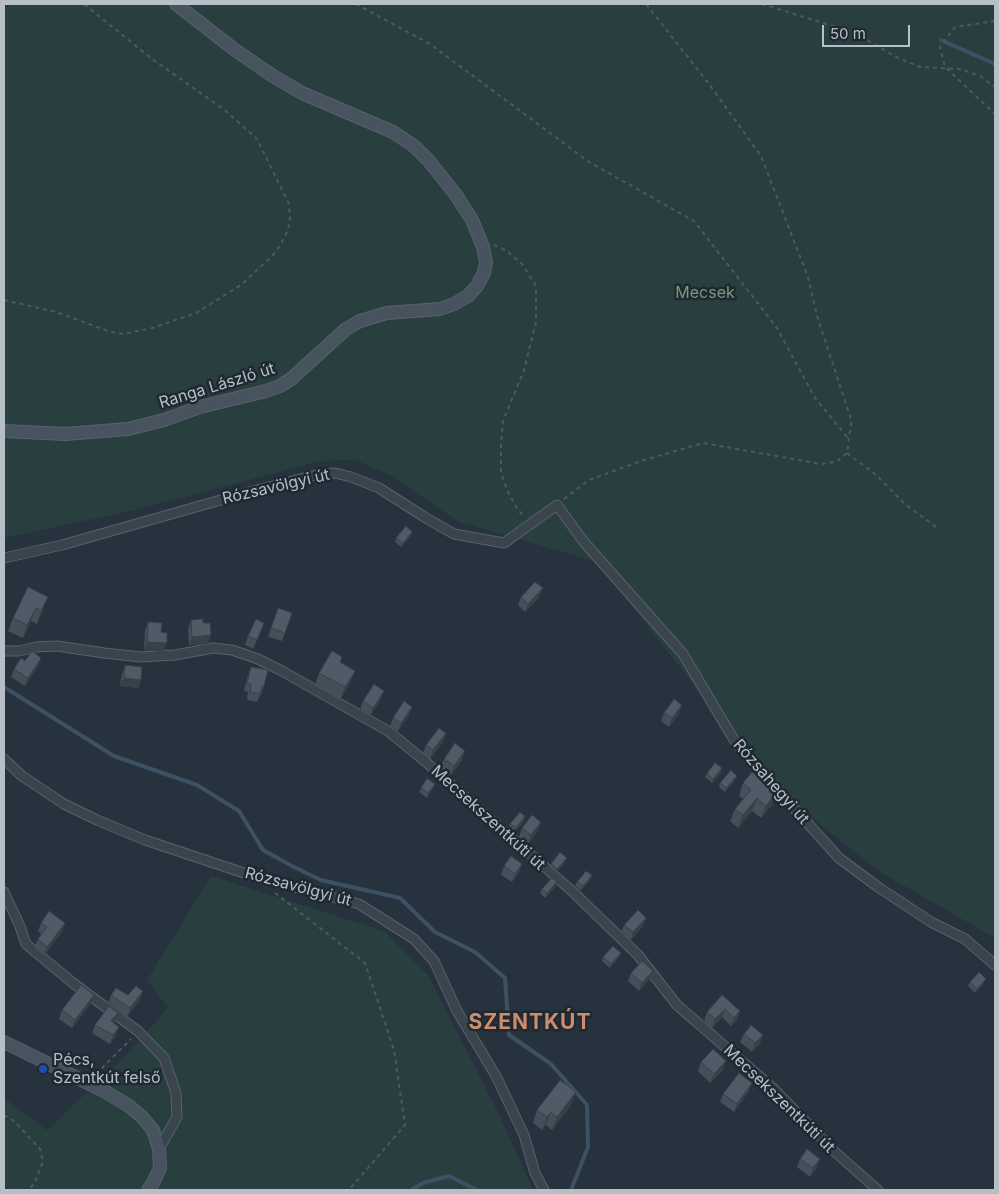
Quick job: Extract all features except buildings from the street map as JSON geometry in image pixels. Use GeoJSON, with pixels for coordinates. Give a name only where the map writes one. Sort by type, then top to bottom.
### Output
{"type":"FeatureCollection","features":[{"type":"Feature","properties":{"kind":"main road","name":"Ranga László út"},"geometry":{"type":"LineString","coordinates":[[4,431],[65,434],[128,429],[164,420],[200,407],[280,386],[292,379],[346,329],[360,321],[388,313],[440,310],[468,296],[477,286],[484,273],[486,262],[479,236],[472,220],[456,195],[429,161],[414,146],[393,132],[302,93],[280,80],[235,50],[176,4]]}},
{"type":"Feature","properties":{"kind":"main road"},"geometry":{"type":"LineString","coordinates":[[4,1042],[106,1092],[129,1106],[142,1117],[153,1130],[159,1150],[160,1168],[148,1190]]}},
{"type":"Feature","properties":{"kind":"street","name":"Rózsavölgyi út"},"geometry":{"type":"LineString","coordinates":[[4,558],[62,545],[249,492],[335,473],[379,488],[454,534],[504,543],[557,505]]}},
{"type":"Feature","properties":{"kind":"street","name":"Rózsahegyi út"},"geometry":{"type":"LineString","coordinates":[[557,505],[584,542],[683,654],[737,745],[839,858],[878,887],[931,922],[965,939],[995,965]]}},
{"type":"Feature","properties":{"kind":"street","name":"Mecsekszentkúti út"},"geometry":{"type":"LineString","coordinates":[[4,651],[57,646],[141,657],[175,655],[213,648],[232,650],[258,659],[282,671],[388,731],[426,762],[573,892],[638,955],[677,1005],[774,1090],[836,1152],[878,1190]]}},
{"type":"Feature","properties":{"kind":"street","name":"Rózsavölgyi út"},"geometry":{"type":"LineString","coordinates":[[4,759],[22,776],[64,804],[97,820],[145,840],[253,876],[360,904],[414,939],[434,961],[457,1011],[496,1076],[524,1135],[536,1173],[544,1190]]}},
{"type":"Feature","properties":{"kind":"street"},"geometry":{"type":"LineString","coordinates":[[4,892],[26,944],[73,983],[138,1031],[164,1058],[176,1094],[177,1116],[159,1150]]}},
{"type":"Feature","properties":{"kind":"path"},"geometry":{"type":"LineString","coordinates":[[4,300],[56,312],[108,331],[123,334],[152,328],[196,313],[241,285],[272,255],[281,244],[288,230],[290,218],[289,204],[257,139],[226,111],[152,59],[84,4]]}},
{"type":"Feature","properties":{"kind":"path"},"geometry":{"type":"LineString","coordinates":[[356,4],[430,44],[589,162],[694,221],[776,328],[815,398],[848,438]]}},
{"type":"Feature","properties":{"kind":"path"},"geometry":{"type":"LineString","coordinates":[[557,505],[589,480],[644,460],[703,443],[821,464],[836,462],[848,453],[851,419],[817,316],[808,277],[761,156],[709,84],[646,4]]}},
{"type":"Feature","properties":{"kind":"path"},"geometry":{"type":"LineString","coordinates":[[762,4],[855,33],[896,57],[920,67],[960,69],[980,76],[995,87]]}},
{"type":"Feature","properties":{"kind":"path"},"geometry":{"type":"LineString","coordinates":[[995,21],[955,27],[940,47],[945,67],[995,114]]}},
{"type":"Feature","properties":{"kind":"path"},"geometry":{"type":"LineString","coordinates":[[479,236],[522,264],[536,286],[536,322],[524,370],[504,422],[501,444],[501,473],[508,492],[518,510],[531,524]]}},
{"type":"Feature","properties":{"kind":"path"},"geometry":{"type":"LineString","coordinates":[[848,453],[875,474],[905,504],[936,527]]}},
{"type":"Feature","properties":{"kind":"path"},"geometry":{"type":"LineString","coordinates":[[275,893],[365,963],[394,1050],[405,1125],[350,1190]]}},
{"type":"Feature","properties":{"kind":"path"},"geometry":{"type":"LineString","coordinates":[[77,1077],[83,1072],[94,1077],[138,1031]]}},
{"type":"Feature","properties":{"kind":"path"},"geometry":{"type":"LineString","coordinates":[[4,1115],[14,1121],[40,1149],[43,1161],[34,1184],[28,1190]]}},
{"type":"Feature","properties":{"kind":"green space","name":"Mecsek"},"geometry":{"type":"Polygon","coordinates":[[[4,4],[995,4],[995,938],[880,872],[777,790],[597,562],[459,522],[388,474],[355,460],[321,461],[131,511],[4,538],[4,4]]]}},
{"type":"Feature","properties":{"kind":"green space"},"geometry":{"type":"Polygon","coordinates":[[[211,876],[384,931],[428,975],[500,1116],[533,1190],[4,1190],[4,1098],[47,1130],[124,1057],[168,1008],[147,980],[211,876]]]}},
{"type":"Feature","properties":{"kind":"waterway"},"geometry":{"type":"LineString","coordinates":[[941,40],[995,64]]}},
{"type":"Feature","properties":{"kind":"waterway"},"geometry":{"type":"LineString","coordinates":[[4,687],[114,756],[197,785],[239,811],[263,850],[294,867],[321,880],[400,898],[435,932],[475,952],[505,978],[509,1035],[551,1064],[587,1105],[588,1147],[571,1190]]}},
{"type":"Feature","properties":{"kind":"waterway"},"geometry":{"type":"LineString","coordinates":[[411,1190],[423,1183],[449,1176],[477,1190]]}},
{"type":"Feature","properties":{"kind":"place","name":"Pécs, Szentkút felső"},"geometry":{"type":"Point","coordinates":[43,1069]}},
{"type":"Feature","properties":{"kind":"district","name":"SZENTKÚT"},"geometry":{"type":"Point","coordinates":[530,1023]}}]}
